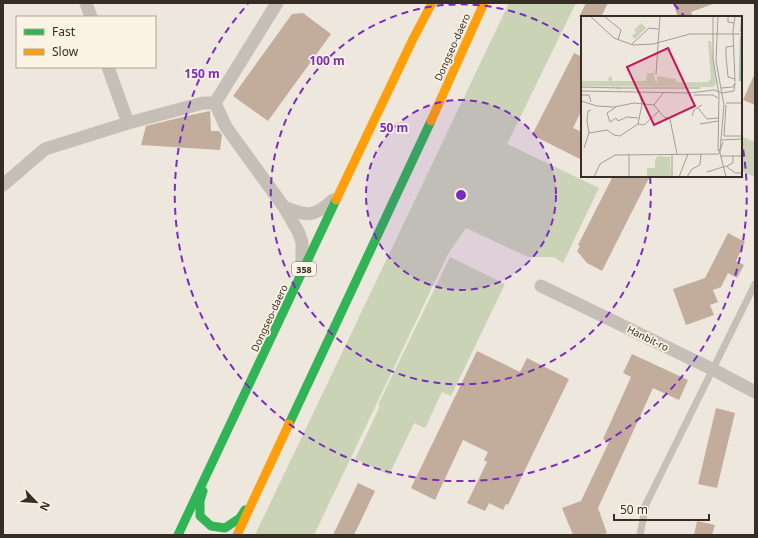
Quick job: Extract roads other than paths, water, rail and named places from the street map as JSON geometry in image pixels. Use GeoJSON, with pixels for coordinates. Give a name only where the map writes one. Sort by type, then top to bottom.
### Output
{"type":"FeatureCollection","features":[{"type":"Feature","properties":{"kind":"highway","name":"Dongseo-daero"},"geometry":{"type":"LineString","coordinates":[[178,535],[431,3]]}},
{"type":"Feature","properties":{"kind":"highway","name":"Dongseo-daero"},"geometry":{"type":"LineString","coordinates":[[237,535],[486,3]]}},
{"type":"Feature","properties":{"kind":"highway"},"geometry":{"type":"LineString","coordinates":[[212,463],[200,501],[200,516],[211,526],[225,528],[240,518],[259,488]]}},
{"type":"Feature","properties":{"kind":"street"},"geometry":{"type":"LineString","coordinates":[[86,3],[91,16]]}},
{"type":"Feature","properties":{"kind":"street"},"geometry":{"type":"LineString","coordinates":[[215,103],[277,3]]}},
{"type":"Feature","properties":{"kind":"street"},"geometry":{"type":"LineString","coordinates":[[108,68],[128,123]]}},
{"type":"Feature","properties":{"kind":"street"},"geometry":{"type":"LineString","coordinates":[[3,186],[45,149],[128,123],[203,103],[215,103]]}},
{"type":"Feature","properties":{"kind":"street"},"geometry":{"type":"LineString","coordinates":[[215,103],[226,127],[284,207],[298,231],[302,242],[302,262],[298,282]]}},
{"type":"Feature","properties":{"kind":"street"},"geometry":{"type":"LineString","coordinates":[[284,207],[300,214],[312,214],[323,209],[333,200],[348,176]]}},
{"type":"Feature","properties":{"kind":"street","name":"Hanbit-ro"},"geometry":{"type":"LineString","coordinates":[[541,286],[712,369],[755,392]]}},
{"type":"Feature","properties":{"kind":"lane"},"geometry":{"type":"LineString","coordinates":[[640,535],[646,504],[755,284]]}}]}
